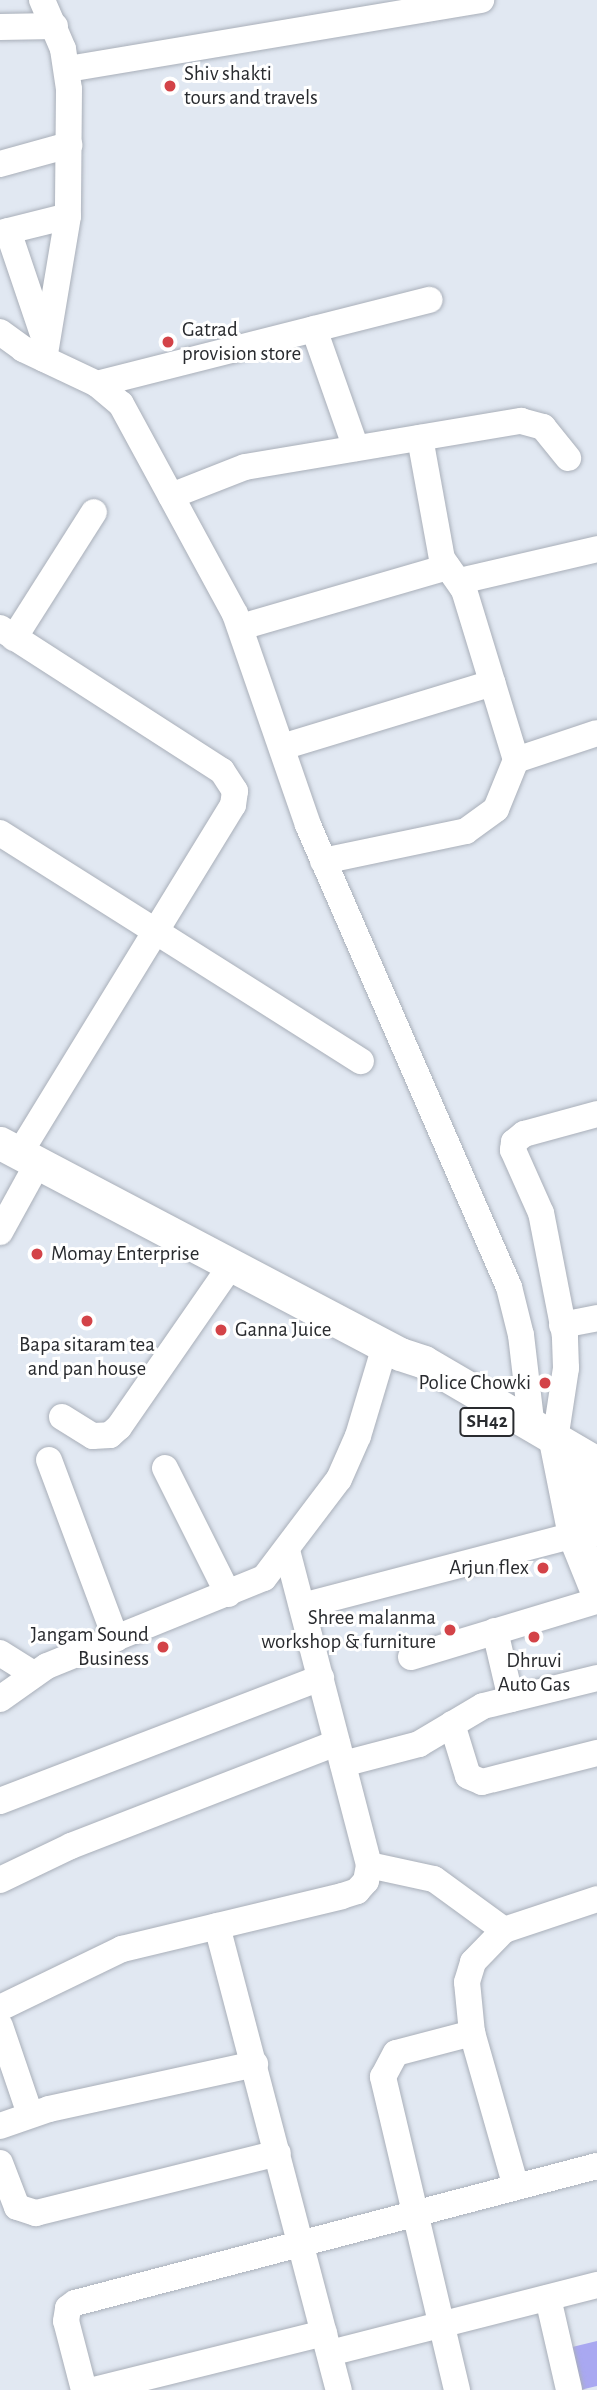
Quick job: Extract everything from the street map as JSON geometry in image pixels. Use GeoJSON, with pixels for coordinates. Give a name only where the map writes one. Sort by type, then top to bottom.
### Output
{"type":"FeatureCollection","features":[{"type":"Feature","properties":{"kind":"main road","name":"SH42"},"geometry":{"type":"LineString","coordinates":[[19,1153],[393,1350],[424,1362],[571,1459]]}},
{"type":"Feature","properties":{"kind":"main road","name":"SH42"},"geometry":{"type":"LineString","coordinates":[[393,1350],[417,1377],[571,1459]]}},
{"type":"Feature","properties":{"kind":"main road"},"geometry":{"type":"LineString","coordinates":[[571,1459],[597,1592]]}},
{"type":"Feature","properties":{"kind":"street"},"geometry":{"type":"LineString","coordinates":[[42,0],[55,26],[68,69],[69,145],[68,216],[45,352]]}},
{"type":"Feature","properties":{"kind":"street"},"geometry":{"type":"LineString","coordinates":[[68,69],[481,0]]}},
{"type":"Feature","properties":{"kind":"street"},"geometry":{"type":"LineString","coordinates":[[0,27],[55,26]]}},
{"type":"Feature","properties":{"kind":"street"},"geometry":{"type":"LineString","coordinates":[[0,164],[69,145]]}},
{"type":"Feature","properties":{"kind":"street"},"geometry":{"type":"LineString","coordinates":[[45,352],[4,232],[68,216]]}},
{"type":"Feature","properties":{"kind":"street"},"geometry":{"type":"LineString","coordinates":[[97,384],[430,300]]}},
{"type":"Feature","properties":{"kind":"street"},"geometry":{"type":"LineString","coordinates":[[314,329],[356,449]]}},
{"type":"Feature","properties":{"kind":"street"},"geometry":{"type":"LineString","coordinates":[[0,332],[45,352],[97,384],[121,404],[241,627],[323,861],[509,1287],[521,1335],[571,1459]]}},
{"type":"Feature","properties":{"kind":"street"},"geometry":{"type":"LineString","coordinates":[[171,496],[245,467],[420,438],[534,423],[553,436],[568,458]]}},
{"type":"Feature","properties":{"kind":"street"},"geometry":{"type":"LineString","coordinates":[[323,861],[466,831],[496,809],[516,760],[493,683],[454,574],[439,548],[420,438]]}},
{"type":"Feature","properties":{"kind":"street"},"geometry":{"type":"LineString","coordinates":[[0,1232],[19,1153],[233,805],[231,782],[222,771],[7,633],[94,512]]}},
{"type":"Feature","properties":{"kind":"street"},"geometry":{"type":"LineString","coordinates":[[241,627],[454,574],[597,549]]}},
{"type":"Feature","properties":{"kind":"street"},"geometry":{"type":"LineString","coordinates":[[282,747],[493,683]]}},
{"type":"Feature","properties":{"kind":"street"},"geometry":{"type":"LineString","coordinates":[[516,760],[597,733]]}},
{"type":"Feature","properties":{"kind":"street"},"geometry":{"type":"LineString","coordinates":[[0,833],[156,929],[361,1061]]}},
{"type":"Feature","properties":{"kind":"street"},"geometry":{"type":"LineString","coordinates":[[571,1459],[562,1325],[541,1213],[514,1158],[514,1142],[524,1135],[597,1114]]}},
{"type":"Feature","properties":{"kind":"street"},"geometry":{"type":"LineString","coordinates":[[62,1418],[93,1436],[110,1435],[119,1427],[231,1265]]}},
{"type":"Feature","properties":{"kind":"street"},"geometry":{"type":"LineString","coordinates":[[562,1325],[597,1318]]}},
{"type":"Feature","properties":{"kind":"street"},"geometry":{"type":"LineString","coordinates":[[0,1699],[33,1674],[264,1578],[287,1550],[350,1458],[393,1350]]}},
{"type":"Feature","properties":{"kind":"street"},"geometry":{"type":"LineString","coordinates":[[49,1460],[116,1639]]}},
{"type":"Feature","properties":{"kind":"street"},"geometry":{"type":"LineString","coordinates":[[165,1468],[228,1594]]}},
{"type":"Feature","properties":{"kind":"street"},"geometry":{"type":"LineString","coordinates":[[302,1606],[585,1533]]}},
{"type":"Feature","properties":{"kind":"street"},"geometry":{"type":"LineString","coordinates":[[0,2008],[122,1949],[357,1891],[366,1881],[369,1864],[287,1550]]}},
{"type":"Feature","properties":{"kind":"street"},"geometry":{"type":"LineString","coordinates":[[411,1657],[597,1601]]}},
{"type":"Feature","properties":{"kind":"street"},"geometry":{"type":"LineString","coordinates":[[495,1631],[511,1699]]}},
{"type":"Feature","properties":{"kind":"street"},"geometry":{"type":"LineString","coordinates":[[1,1655],[33,1674]]}},
{"type":"Feature","properties":{"kind":"street"},"geometry":{"type":"LineString","coordinates":[[0,1801],[321,1678]]}},
{"type":"Feature","properties":{"kind":"street"},"geometry":{"type":"LineString","coordinates":[[0,1880],[71,1846],[340,1754],[419,1744],[482,1706],[597,1678]]}},
{"type":"Feature","properties":{"kind":"street"},"geometry":{"type":"LineString","coordinates":[[453,1724],[468,1776],[482,1783],[597,1753]]}},
{"type":"Feature","properties":{"kind":"street"},"geometry":{"type":"LineString","coordinates":[[369,1864],[434,1879],[504,1930]]}},
{"type":"Feature","properties":{"kind":"street"},"geometry":{"type":"LineString","coordinates":[[516,2187],[466,2003],[473,1962],[504,1930],[522,1920],[597,1899]]}},
{"type":"Feature","properties":{"kind":"street"},"geometry":{"type":"LineString","coordinates":[[217,1926],[339,2390]]}},
{"type":"Feature","properties":{"kind":"street"},"geometry":{"type":"LineString","coordinates":[[0,2025],[30,2114]]}},
{"type":"Feature","properties":{"kind":"street"},"geometry":{"type":"LineString","coordinates":[[457,2390],[385,2100],[386,2065],[396,2053],[472,2033]]}},
{"type":"Feature","properties":{"kind":"street"},"geometry":{"type":"LineString","coordinates":[[0,2126],[30,2114],[255,2064]]}},
{"type":"Feature","properties":{"kind":"street"},"geometry":{"type":"LineString","coordinates":[[0,2163],[5,2195],[17,2207],[36,2213],[278,2153]]}},
{"type":"Feature","properties":{"kind":"street"},"geometry":{"type":"LineString","coordinates":[[84,2390],[66,2321],[68,2308],[75,2303],[597,2166]]}},
{"type":"Feature","properties":{"kind":"street"},"geometry":{"type":"LineString","coordinates":[[94,2390],[327,2343],[441,2325],[597,2285]]}},
{"type":"Feature","properties":{"kind":"street"},"geometry":{"type":"LineString","coordinates":[[548,2298],[569,2390]]}},
{"type":"Feature","properties":{"kind":"building"},"geometry":{"type":"Polygon","coordinates":[[[597,2341],[597,2386],[580,2390],[564,2349],[597,2341]]]}},
{"type":"Feature","properties":{"kind":"place","name":"Shiv shakti tours and travels"},"geometry":{"type":"Point","coordinates":[170,86]}},
{"type":"Feature","properties":{"kind":"place","name":"Gatrad provision store"},"geometry":{"type":"Point","coordinates":[168,342]}},
{"type":"Feature","properties":{"kind":"place","name":"Momay Enterprise"},"geometry":{"type":"Point","coordinates":[37,1254]}},
{"type":"Feature","properties":{"kind":"place","name":"Bapa sitaram tea and pan house"},"geometry":{"type":"Point","coordinates":[87,1321]}},
{"type":"Feature","properties":{"kind":"place","name":"Ganna Juice"},"geometry":{"type":"Point","coordinates":[221,1330]}},
{"type":"Feature","properties":{"kind":"place","name":"Police Chowki"},"geometry":{"type":"Point","coordinates":[545,1383]}},
{"type":"Feature","properties":{"kind":"place","name":"Arjun flex"},"geometry":{"type":"Point","coordinates":[543,1568]}},
{"type":"Feature","properties":{"kind":"place","name":"Shree malanma workshop & furniture"},"geometry":{"type":"Point","coordinates":[450,1630]}},
{"type":"Feature","properties":{"kind":"place","name":"Dhruvi Auto Gas"},"geometry":{"type":"Point","coordinates":[534,1637]}},
{"type":"Feature","properties":{"kind":"place","name":"Jangam Sound Business"},"geometry":{"type":"Point","coordinates":[163,1647]}}]}
